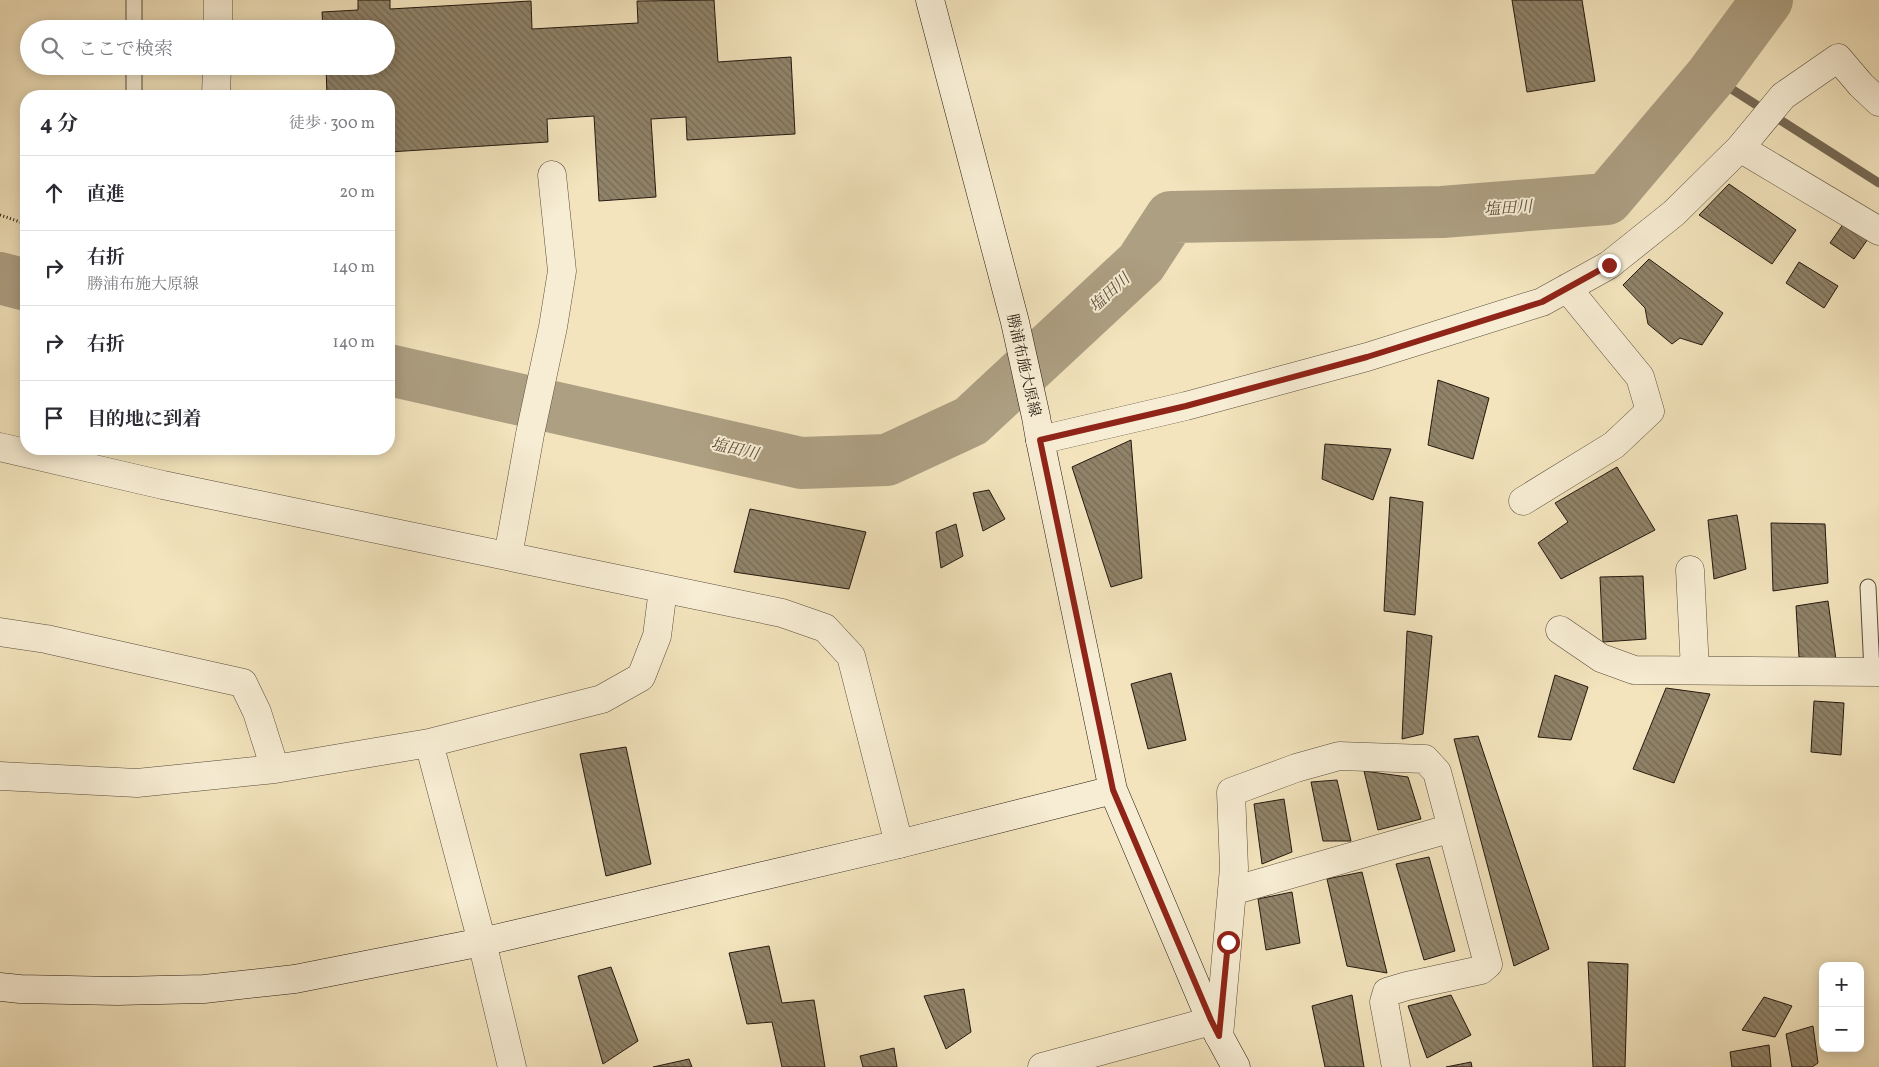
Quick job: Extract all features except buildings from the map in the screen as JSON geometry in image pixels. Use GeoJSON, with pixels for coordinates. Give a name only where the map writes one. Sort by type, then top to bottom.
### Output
{"type":"FeatureCollection","features":[{"type":"Feature","properties":{"kind":"street"},"geometry":{"type":"LineString","coordinates":[[218,0],[218,20]]}},
{"type":"Feature","properties":{"kind":"street","name":"勝浦布施大原線"},"geometry":{"type":"LineString","coordinates":[[930,0],[1015,322],[1113,790],[1215,1028],[1236,1067]]}},
{"type":"Feature","properties":{"kind":"street"},"geometry":{"type":"LineString","coordinates":[[1038,429],[1186,406],[1367,357],[1542,302],[1609,265],[1674,213],[1740,148],[1783,96],[1838,58],[1861,85],[1879,102]]}},
{"type":"Feature","properties":{"kind":"street"},"geometry":{"type":"LineString","coordinates":[[216,90],[217,75]]}},
{"type":"Feature","properties":{"kind":"street"},"geometry":{"type":"LineString","coordinates":[[1740,148],[1879,231]]}},
{"type":"Feature","properties":{"kind":"street"},"geometry":{"type":"LineString","coordinates":[[508,556],[530,434],[553,327],[562,271],[552,175]]}},
{"type":"Feature","properties":{"kind":"street"},"geometry":{"type":"LineString","coordinates":[[1523,501],[1614,445],[1650,411],[1640,377],[1567,288]]}},
{"type":"Feature","properties":{"kind":"street"},"geometry":{"type":"LineString","coordinates":[[0,447],[20,452]]}},
{"type":"Feature","properties":{"kind":"street"},"geometry":{"type":"LineString","coordinates":[[34,455],[163,485],[782,613],[826,628],[851,656],[899,844]]}},
{"type":"Feature","properties":{"kind":"street"},"geometry":{"type":"LineString","coordinates":[[1690,570],[1695,670]]}},
{"type":"Feature","properties":{"kind":"street"},"geometry":{"type":"LineString","coordinates":[[0,776],[137,783],[275,769],[429,742],[602,699],[641,677],[657,636],[663,589]]}},
{"type":"Feature","properties":{"kind":"street"},"geometry":{"type":"LineString","coordinates":[[1560,630],[1601,658],[1634,670],[1876,672]]}},
{"type":"Feature","properties":{"kind":"street"},"geometry":{"type":"LineString","coordinates":[[0,632],[46,639],[243,682],[257,712],[275,769]]}},
{"type":"Feature","properties":{"kind":"street"},"geometry":{"type":"LineString","coordinates":[[429,742],[482,942],[512,1067]]}},
{"type":"Feature","properties":{"kind":"street"},"geometry":{"type":"LineString","coordinates":[[1042,1067],[1215,1028],[1234,868],[1231,792],[1296,768],[1339,756],[1425,759],[1437,772],[1488,964],[1481,970],[1386,992],[1384,1002],[1396,1067]]}},
{"type":"Feature","properties":{"kind":"street"},"geometry":{"type":"LineString","coordinates":[[0,987],[117,991],[204,989],[295,979],[482,942],[899,844],[1113,790]]}},
{"type":"Feature","properties":{"kind":"street"},"geometry":{"type":"LineString","coordinates":[[1232,891],[1452,828]]}},
{"type":"Feature","properties":{"kind":"lane"},"geometry":{"type":"LineString","coordinates":[[134,0],[134,20]]}},
{"type":"Feature","properties":{"kind":"lane"},"geometry":{"type":"LineString","coordinates":[[134,75],[134,90]]}},
{"type":"Feature","properties":{"kind":"lane"},"geometry":{"type":"LineString","coordinates":[[1868,587],[1876,672]]}},
{"type":"Feature","properties":{"kind":"path"},"geometry":{"type":"LineString","coordinates":[[0,215],[20,222]]}},
{"type":"Feature","properties":{"kind":"waterway","name":"塩田川"},"geometry":{"type":"LineString","coordinates":[[395,371],[801,463],[887,460],[971,421],[1141,263],[1171,217],[1442,212],[1607,199],[1711,76],[1767,0]]}},
{"type":"Feature","properties":{"kind":"waterway"},"geometry":{"type":"LineString","coordinates":[[1711,76],[1879,183]]}},
{"type":"Feature","properties":{"kind":"waterway","name":"塩田川"},"geometry":{"type":"LineString","coordinates":[[0,278],[20,283]]}},
{"type":"Feature","properties":{"kind":"route"},"geometry":{"type":"LineString","coordinates":[[1228,942],[1219,1036],[1113,790],[1040,440],[1186,406],[1367,357],[1542,302],[1609,265]]}}]}
